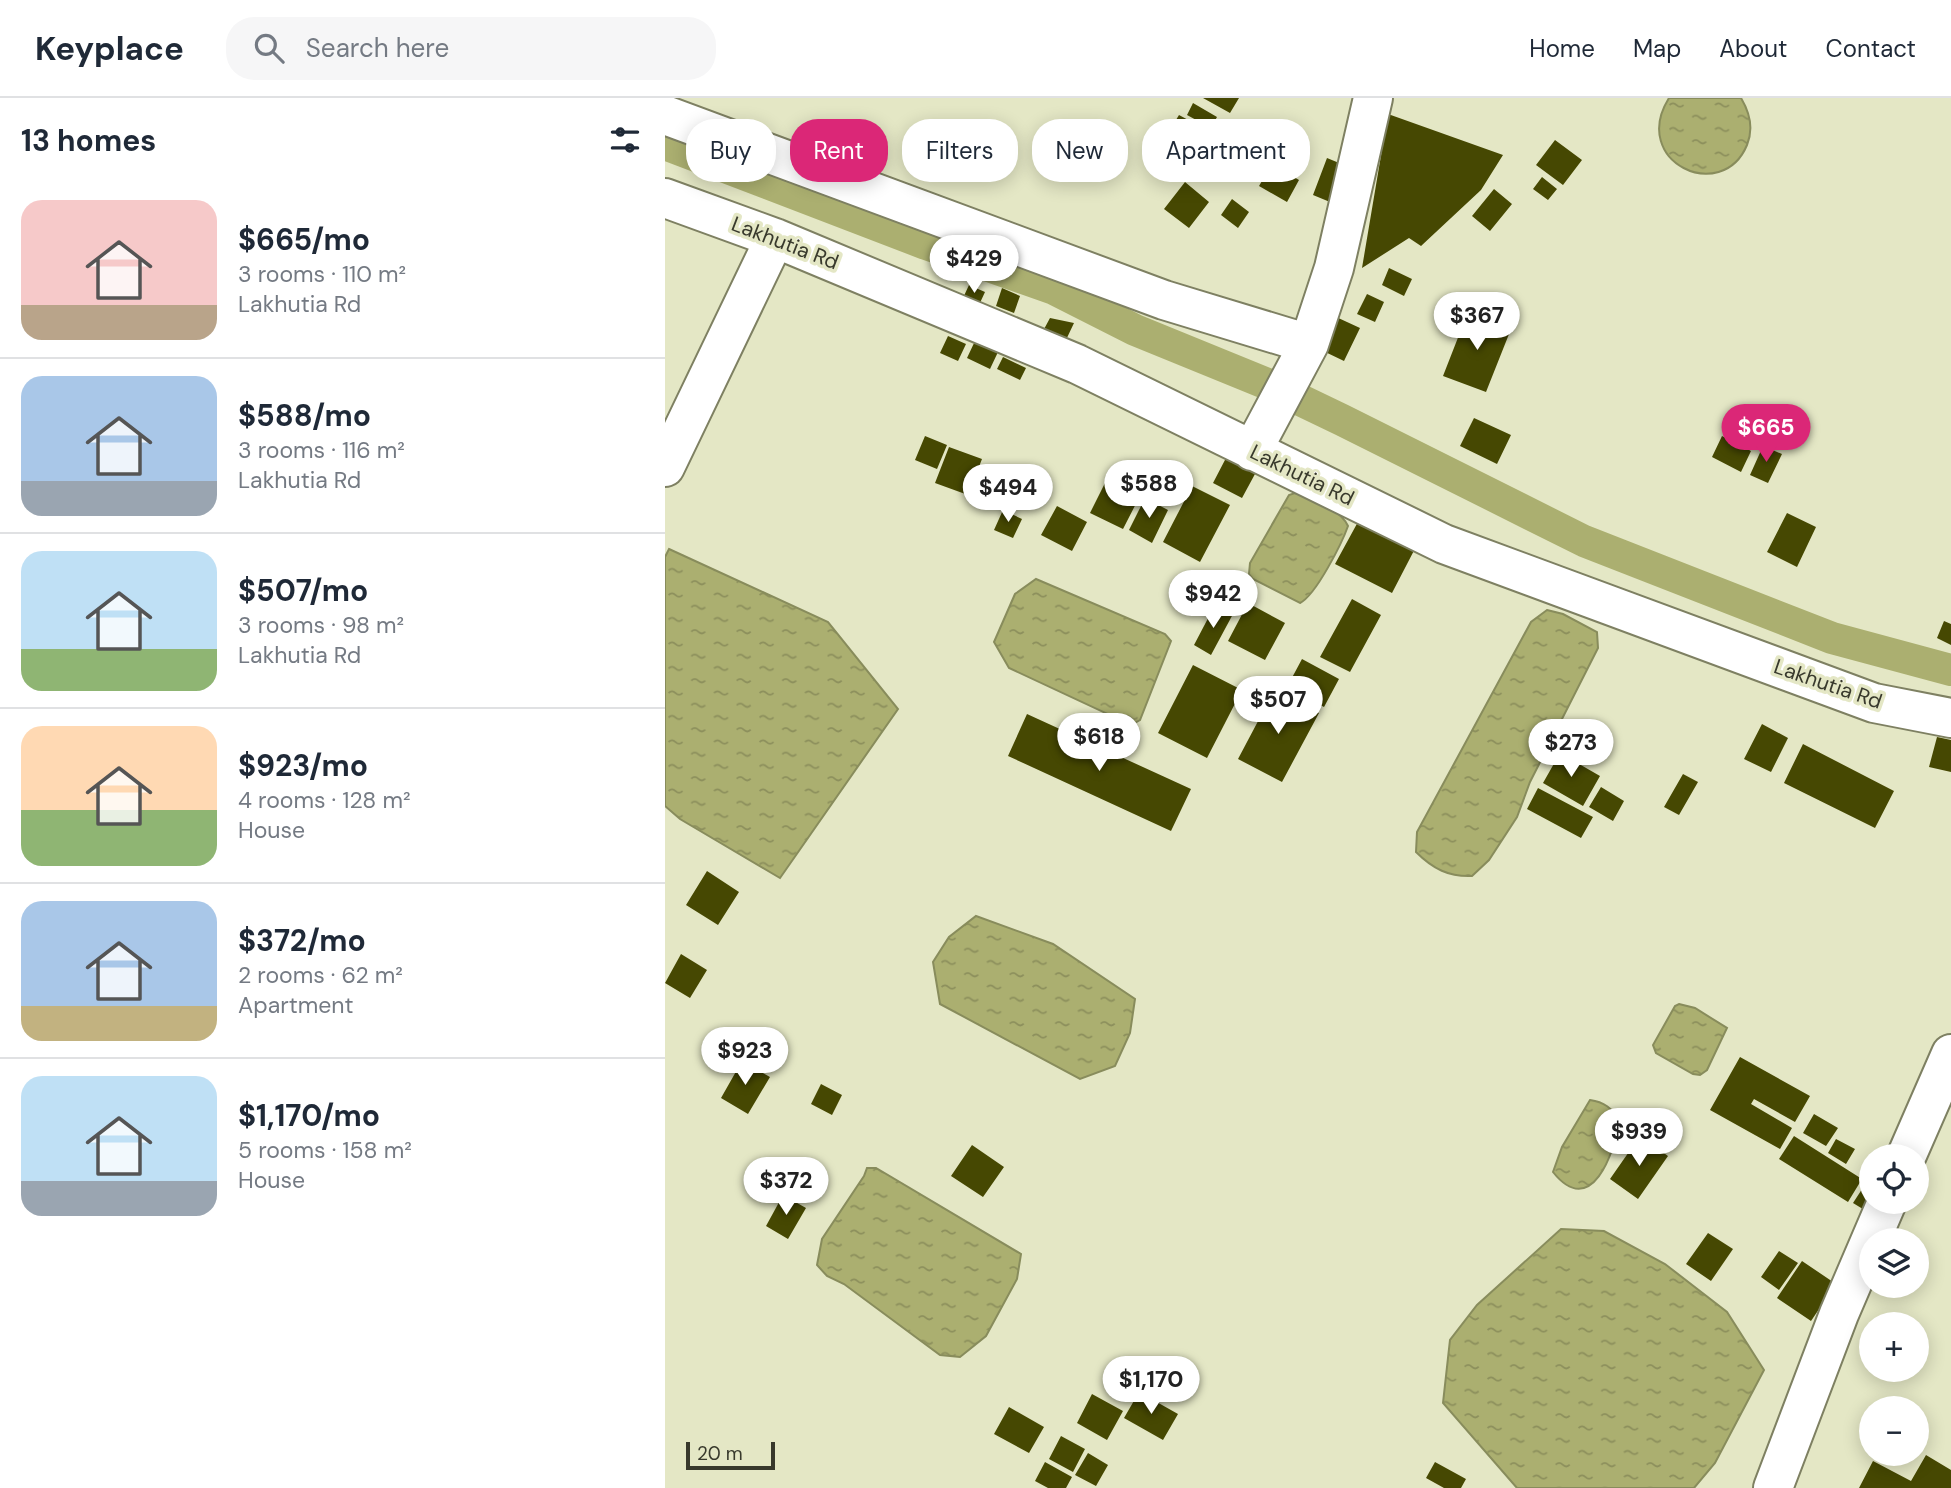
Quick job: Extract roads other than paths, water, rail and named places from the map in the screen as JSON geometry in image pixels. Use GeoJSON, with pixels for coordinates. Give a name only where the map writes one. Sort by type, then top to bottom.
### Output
{"type":"FeatureCollection","features":[{"type":"Feature","properties":{"kind":"street"},"geometry":{"type":"LineString","coordinates":[[1261,435],[1303,357],[1334,268],[1373,98]]}},
{"type":"Feature","properties":{"kind":"street"},"geometry":{"type":"LineString","coordinates":[[665,116],[1164,300],[1303,357]]}},
{"type":"Feature","properties":{"kind":"street","name":"Lakhutia Rd"},"geometry":{"type":"LineString","coordinates":[[665,198],[775,238],[1077,363],[1261,435],[1444,544],[1874,703],[1951,718]]}},
{"type":"Feature","properties":{"kind":"street"},"geometry":{"type":"LineString","coordinates":[[665,467],[775,238]]}},
{"type":"Feature","properties":{"kind":"street"},"geometry":{"type":"LineString","coordinates":[[1912,1144],[1951,1054]]}},
{"type":"Feature","properties":{"kind":"street"},"geometry":{"type":"LineString","coordinates":[[1773,1488],[1839,1314],[1882,1214]]}},
{"type":"Feature","properties":{"kind":"water"},"geometry":{"type":"Polygon","coordinates":[[[1669,98],[1741,98],[1751,127],[1747,145],[1735,163],[1719,172],[1701,173],[1684,168],[1670,157],[1661,141],[1660,121],[1669,98]]]}},
{"type":"Feature","properties":{"kind":"water"},"geometry":{"type":"Polygon","coordinates":[[[1295,493],[1332,510],[1348,526],[1321,580],[1300,603],[1253,579],[1249,574],[1250,563],[1289,495],[1295,493]]]}},
{"type":"Feature","properties":{"kind":"water"},"geometry":{"type":"Polygon","coordinates":[[[669,549],[828,622],[898,709],[780,878],[680,819],[665,806],[665,557],[669,549]]]}},
{"type":"Feature","properties":{"kind":"water"},"geometry":{"type":"Polygon","coordinates":[[[1036,579],[1165,634],[1171,641],[1140,720],[1131,725],[1009,668],[994,642],[1015,594],[1036,579]]]}},
{"type":"Feature","properties":{"kind":"water"},"geometry":{"type":"Polygon","coordinates":[[[1547,610],[1563,614],[1597,632],[1598,648],[1530,782],[1517,817],[1489,860],[1472,876],[1442,871],[1416,852],[1417,832],[1531,622],[1547,610]]]}},
{"type":"Feature","properties":{"kind":"water"},"geometry":{"type":"Polygon","coordinates":[[[976,916],[1053,944],[1135,999],[1130,1033],[1115,1066],[1080,1079],[940,1004],[933,962],[949,937],[976,916]]]}},
{"type":"Feature","properties":{"kind":"water"},"geometry":{"type":"Polygon","coordinates":[[[1679,1004],[1695,1008],[1727,1028],[1707,1070],[1700,1075],[1693,1074],[1656,1053],[1653,1045],[1675,1006],[1679,1004]]]}},
{"type":"Feature","properties":{"kind":"water"},"geometry":{"type":"Polygon","coordinates":[[[1590,1100],[1607,1106],[1619,1120],[1606,1164],[1590,1185],[1579,1189],[1567,1185],[1553,1172],[1562,1147],[1590,1100]]]}},
{"type":"Feature","properties":{"kind":"water"},"geometry":{"type":"Polygon","coordinates":[[[867,1168],[876,1168],[1021,1254],[1017,1279],[986,1336],[960,1357],[940,1355],[844,1284],[827,1276],[817,1265],[822,1239],[867,1168]]]}},
{"type":"Feature","properties":{"kind":"water"},"geometry":{"type":"Polygon","coordinates":[[[1561,1229],[1604,1231],[1665,1264],[1727,1312],[1764,1370],[1715,1463],[1694,1488],[1517,1488],[1443,1403],[1450,1340],[1477,1305],[1561,1229]]]}},
{"type":"Feature","properties":{"kind":"waterway"},"geometry":{"type":"LineString","coordinates":[[665,144],[926,244],[1054,289],[1135,330],[1265,383],[1584,541],[1832,638],[1951,670]]}}]}
